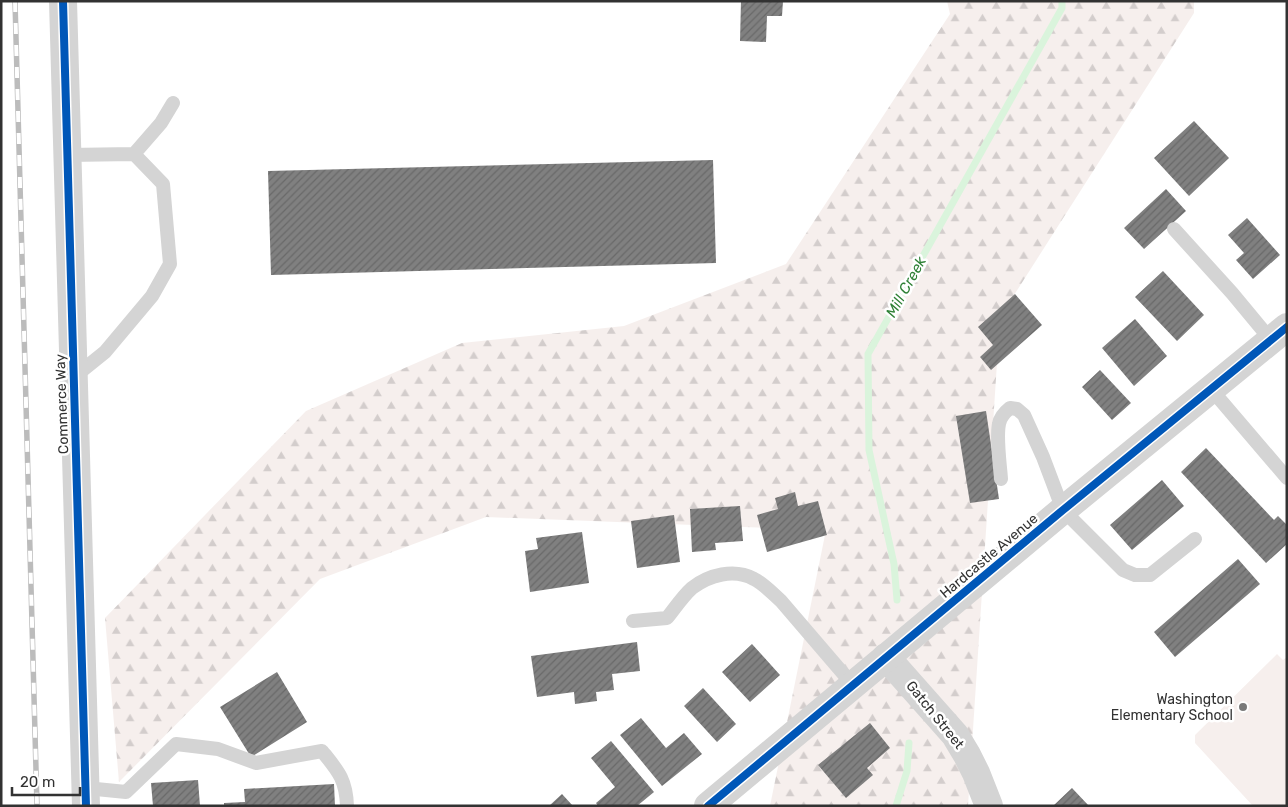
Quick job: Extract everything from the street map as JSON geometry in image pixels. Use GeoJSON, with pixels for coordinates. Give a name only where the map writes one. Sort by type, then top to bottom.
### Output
{"type":"FeatureCollection","features":[{"type":"Feature","properties":{"kind":"street","name":"Commerce Way"},"geometry":{"type":"LineString","coordinates":[[63,1],[86,797]]}},
{"type":"Feature","properties":{"kind":"street","name":"Hardcastle Avenue"},"geometry":{"type":"LineString","coordinates":[[708,806],[1279,333]]}},
{"type":"Feature","properties":{"kind":"street","name":"Gatch Street"},"geometry":{"type":"LineString","coordinates":[[886,657],[955,735],[976,773],[989,806]]}},
{"type":"Feature","properties":{"kind":"lane"},"geometry":{"type":"LineString","coordinates":[[134,154],[161,123],[173,103]]}},
{"type":"Feature","properties":{"kind":"lane"},"geometry":{"type":"LineString","coordinates":[[68,154],[134,154],[163,184],[170,264],[152,296],[105,352],[74,378]]}},
{"type":"Feature","properties":{"kind":"lane"},"geometry":{"type":"LineString","coordinates":[[1174,229],[1220,280],[1279,333]]}},
{"type":"Feature","properties":{"kind":"lane"},"geometry":{"type":"LineString","coordinates":[[1211,389],[1287,478]]}},
{"type":"Feature","properties":{"kind":"lane"},"geometry":{"type":"LineString","coordinates":[[1002,479],[998,445],[999,424],[1003,414],[1010,408],[1017,409],[1024,415],[1064,510],[1123,570],[1135,575],[1150,575],[1195,539]]}},
{"type":"Feature","properties":{"kind":"lane"},"geometry":{"type":"LineString","coordinates":[[633,621],[667,618],[691,589],[702,581],[715,575],[741,574],[752,578],[781,601],[853,685]]}},
{"type":"Feature","properties":{"kind":"lane"},"geometry":{"type":"LineString","coordinates":[[86,797],[126,792],[176,744],[218,749],[256,763],[322,751],[338,771],[346,790],[347,806]]}},
{"type":"Feature","properties":{"kind":"green space"},"geometry":{"type":"Polygon","coordinates":[[[947,1],[1194,1],[1194,13],[1000,317],[968,806],[770,806],[826,530],[486,517],[320,579],[119,782],[105,618],[306,411],[462,343],[624,326],[786,264],[950,14],[947,1]]]}},
{"type":"Feature","properties":{"kind":"green space"},"geometry":{"type":"Polygon","coordinates":[[[1277,654],[1283,660],[1287,657],[1287,805],[1253,806],[1195,743],[1195,735],[1277,654]]]}},
{"type":"Feature","properties":{"kind":"building"},"geometry":{"type":"Polygon","coordinates":[[[741,1],[783,1],[782,16],[767,16],[766,42],[740,41],[741,1]]]}},
{"type":"Feature","properties":{"kind":"building"},"geometry":{"type":"Polygon","coordinates":[[[1194,121],[1229,158],[1189,196],[1154,158],[1194,121]]]}},
{"type":"Feature","properties":{"kind":"building"},"geometry":{"type":"Polygon","coordinates":[[[713,160],[716,263],[271,275],[268,171],[713,160]]]}},
{"type":"Feature","properties":{"kind":"building"},"geometry":{"type":"Polygon","coordinates":[[[1166,189],[1186,211],[1144,249],[1124,228],[1166,189]]]}},
{"type":"Feature","properties":{"kind":"building"},"geometry":{"type":"Polygon","coordinates":[[[1247,218],[1280,255],[1253,279],[1236,260],[1244,253],[1228,235],[1247,218]]]}},
{"type":"Feature","properties":{"kind":"building"},"geometry":{"type":"Polygon","coordinates":[[[1163,271],[1204,315],[1177,341],[1135,297],[1163,271]]]}},
{"type":"Feature","properties":{"kind":"building"},"geometry":{"type":"Polygon","coordinates":[[[1015,294],[1042,325],[991,370],[980,357],[993,345],[978,327],[1015,294]]]}},
{"type":"Feature","properties":{"kind":"building"},"geometry":{"type":"Polygon","coordinates":[[[1135,319],[1167,356],[1134,386],[1102,348],[1135,319]]]}},
{"type":"Feature","properties":{"kind":"building"},"geometry":{"type":"Polygon","coordinates":[[[1100,370],[1131,403],[1112,420],[1082,387],[1100,370]]]}},
{"type":"Feature","properties":{"kind":"building"},"geometry":{"type":"Polygon","coordinates":[[[986,411],[999,499],[970,503],[956,416],[986,411]]]}},
{"type":"Feature","properties":{"kind":"building"},"geometry":{"type":"Polygon","coordinates":[[[1206,448],[1274,520],[1278,516],[1287,525],[1287,544],[1266,563],[1181,472],[1206,448]]]}},
{"type":"Feature","properties":{"kind":"building"},"geometry":{"type":"Polygon","coordinates":[[[1162,480],[1184,506],[1132,550],[1110,525],[1162,480]]]}},
{"type":"Feature","properties":{"kind":"building"},"geometry":{"type":"Polygon","coordinates":[[[795,492],[798,506],[818,501],[827,535],[767,552],[757,515],[778,509],[775,498],[795,492]]]}},
{"type":"Feature","properties":{"kind":"building"},"geometry":{"type":"Polygon","coordinates":[[[740,506],[743,541],[715,543],[716,550],[692,552],[690,509],[740,506]]]}},
{"type":"Feature","properties":{"kind":"building"},"geometry":{"type":"Polygon","coordinates":[[[674,515],[680,562],[637,568],[631,521],[674,515]]]}},
{"type":"Feature","properties":{"kind":"building"},"geometry":{"type":"Polygon","coordinates":[[[582,532],[589,583],[530,592],[525,551],[538,549],[536,538],[582,532]]]}},
{"type":"Feature","properties":{"kind":"building"},"geometry":{"type":"Polygon","coordinates":[[[1238,559],[1260,584],[1175,657],[1154,632],[1238,559]]]}},
{"type":"Feature","properties":{"kind":"building"},"geometry":{"type":"Polygon","coordinates":[[[637,642],[640,671],[612,674],[614,690],[596,692],[597,701],[575,704],[574,692],[537,697],[531,656],[637,642]]]}},
{"type":"Feature","properties":{"kind":"building"},"geometry":{"type":"Polygon","coordinates":[[[752,644],[780,675],[750,702],[722,672],[752,644]]]}},
{"type":"Feature","properties":{"kind":"building"},"geometry":{"type":"Polygon","coordinates":[[[277,672],[307,722],[251,757],[220,707],[277,672]]]}},
{"type":"Feature","properties":{"kind":"building"},"geometry":{"type":"Polygon","coordinates":[[[703,688],[736,724],[717,742],[684,706],[703,688]]]}},
{"type":"Feature","properties":{"kind":"building"},"geometry":{"type":"Polygon","coordinates":[[[641,718],[666,748],[684,733],[702,754],[662,786],[620,735],[641,718]]]}},
{"type":"Feature","properties":{"kind":"building"},"geometry":{"type":"Polygon","coordinates":[[[870,723],[890,748],[867,768],[873,775],[846,798],[818,765],[870,723]]]}},
{"type":"Feature","properties":{"kind":"building"},"geometry":{"type":"Polygon","coordinates":[[[611,741],[654,792],[637,806],[598,806],[596,803],[615,787],[591,758],[611,741]]]}},
{"type":"Feature","properties":{"kind":"building"},"geometry":{"type":"Polygon","coordinates":[[[198,780],[200,806],[153,806],[151,783],[198,780]]]}},
{"type":"Feature","properties":{"kind":"building"},"geometry":{"type":"Polygon","coordinates":[[[334,784],[335,806],[224,806],[224,803],[245,802],[244,789],[334,784]]]}},
{"type":"Feature","properties":{"kind":"building"},"geometry":{"type":"Polygon","coordinates":[[[1072,788],[1089,806],[1053,806],[1072,788]]]}},
{"type":"Feature","properties":{"kind":"building"},"geometry":{"type":"Polygon","coordinates":[[[562,794],[573,806],[549,806],[562,794]]]}},
{"type":"Feature","properties":{"kind":"waterway","name":"Mill Creek"},"geometry":{"type":"LineString","coordinates":[[897,600],[894,564],[869,450],[868,354],[1062,8],[1062,1]]}},
{"type":"Feature","properties":{"kind":"waterway","name":"Mill Creek"},"geometry":{"type":"LineString","coordinates":[[896,806],[907,771],[909,743]]}},
{"type":"Feature","properties":{"kind":"railway"},"geometry":{"type":"LineString","coordinates":[[15,1],[37,806]]}},
{"type":"Feature","properties":{"kind":"cycle path"},"geometry":{"type":"LineString","coordinates":[[63,1],[86,806]]}},
{"type":"Feature","properties":{"kind":"cycle path"},"geometry":{"type":"LineString","coordinates":[[708,806],[1063,510],[1287,327]]}},
{"type":"Feature","properties":{"kind":"place","name":"Washington Elementary School"},"geometry":{"type":"Point","coordinates":[1243,707]}}]}
